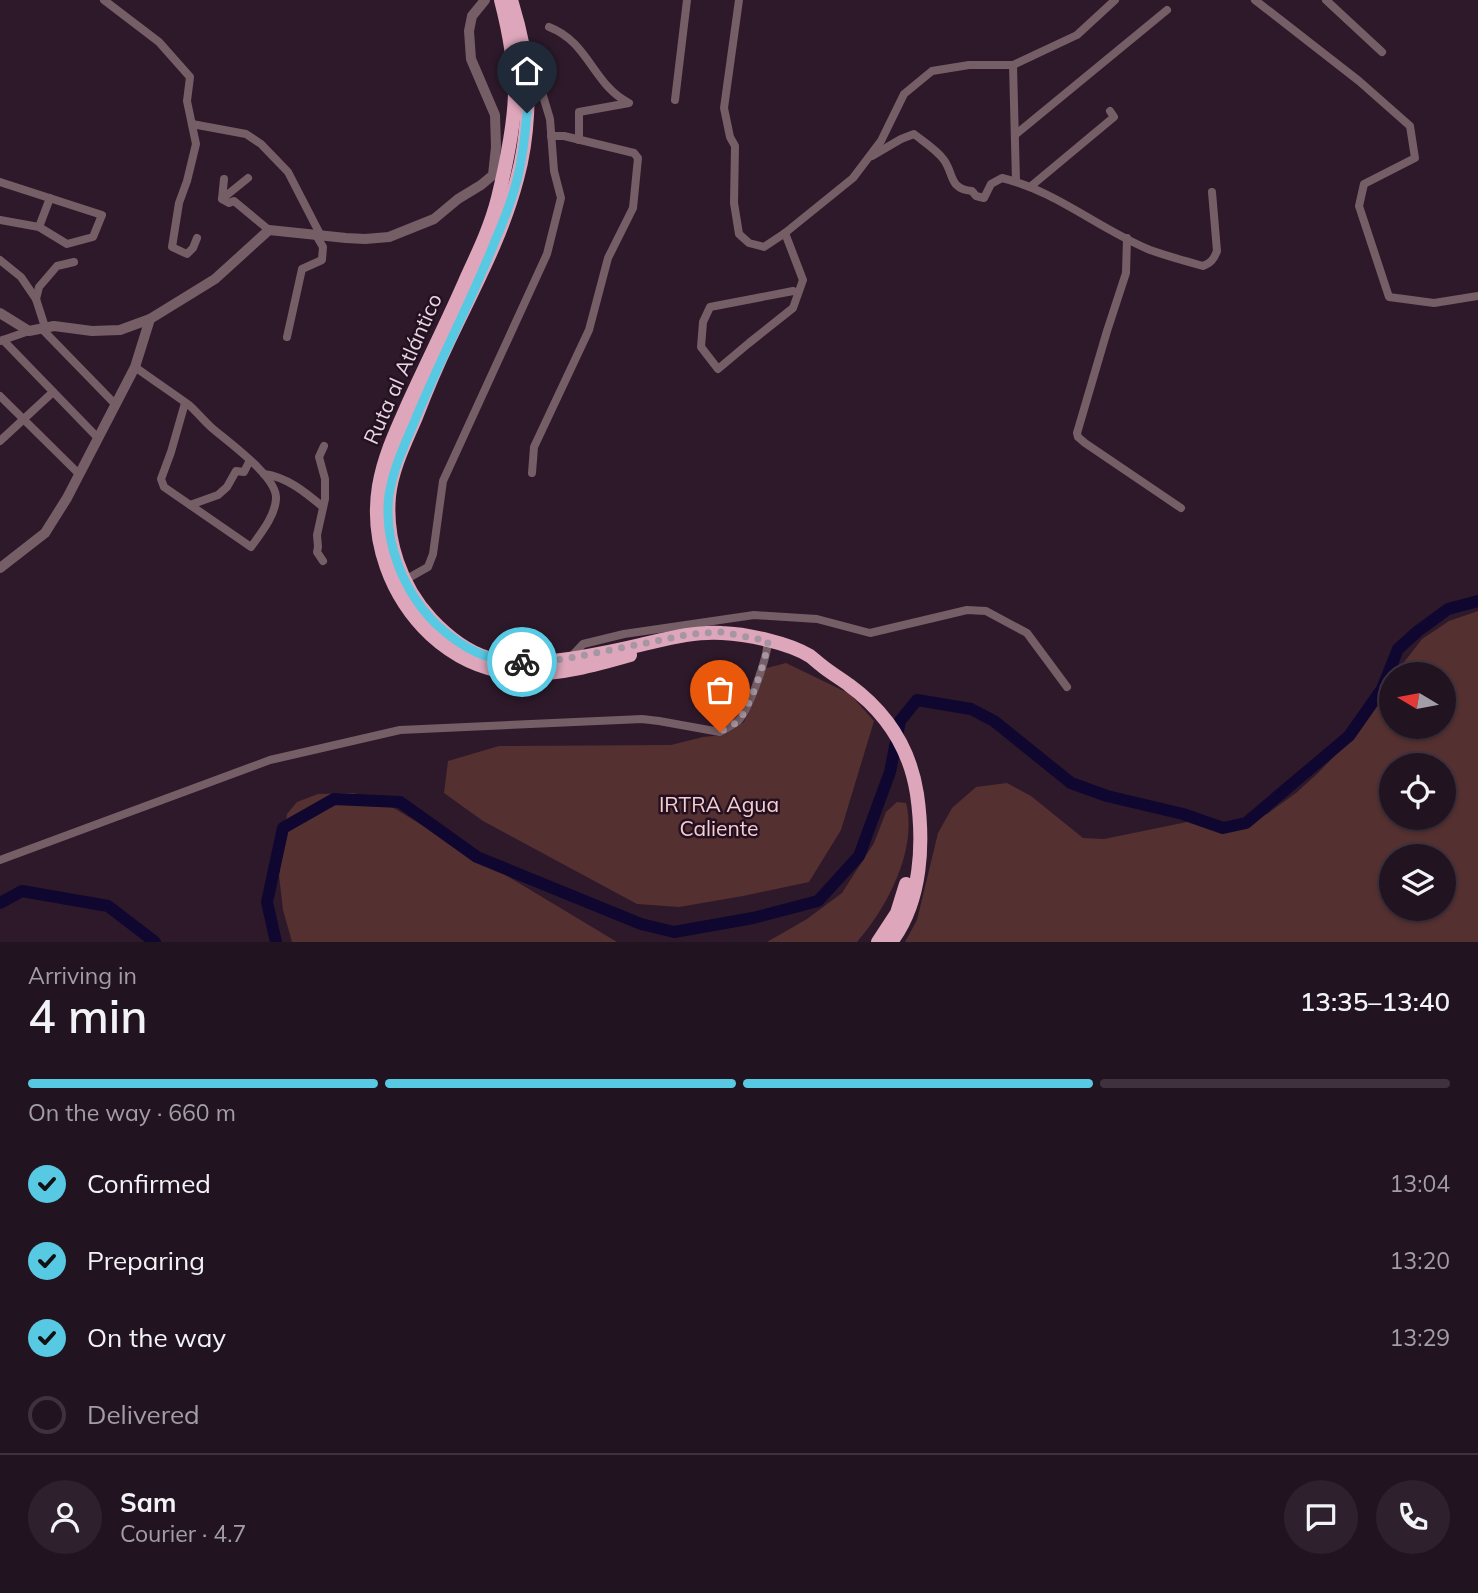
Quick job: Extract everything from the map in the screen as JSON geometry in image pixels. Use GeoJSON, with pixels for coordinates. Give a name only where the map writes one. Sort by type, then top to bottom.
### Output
{"type":"FeatureCollection","features":[{"type":"Feature","properties":{"kind":"highway","name":"Ruta al Atlántico"},"geometry":{"type":"LineString","coordinates":[[501,0],[508,27],[515,94],[504,169],[484,239],[390,444],[379,486],[377,518],[378,537],[391,578],[421,625],[444,646],[467,661],[507,673],[531,675],[555,672],[688,641],[718,639],[768,644]]}},
{"type":"Feature","properties":{"kind":"highway","name":"Ruta al Atlántico"},"geometry":{"type":"LineString","coordinates":[[512,0],[522,39],[526,75],[527,113],[518,176],[495,242],[430,383],[393,474],[389,499],[390,534],[398,566],[429,617],[451,638],[488,658],[544,662],[691,634],[721,632],[811,656],[844,681],[874,706],[891,727],[904,748],[916,787],[920,853],[914,892],[908,915],[891,942]]}},
{"type":"Feature","properties":{"kind":"highway","name":"Ruta al Atlántico"},"geometry":{"type":"LineString","coordinates":[[878,942],[897,913],[920,831]]}},
{"type":"Feature","properties":{"kind":"street"},"geometry":{"type":"LineString","coordinates":[[104,0],[159,41],[190,77],[187,102],[196,144],[179,203],[172,247],[187,254],[197,238]]}},
{"type":"Feature","properties":{"kind":"street"},"geometry":{"type":"LineString","coordinates":[[222,199],[229,203],[234,201],[269,230],[365,239],[389,237],[434,219],[481,186],[493,175],[495,115],[471,59],[469,31],[472,16],[485,0]]}},
{"type":"Feature","properties":{"kind":"street"},"geometry":{"type":"LineString","coordinates":[[675,100],[687,0]]}},
{"type":"Feature","properties":{"kind":"street"},"geometry":{"type":"LineString","coordinates":[[739,0],[724,108],[730,137],[735,146],[734,203],[739,234],[749,243],[764,247],[853,178],[880,141],[904,94],[932,71],[969,65],[1013,65],[1077,35],[1115,0]]}},
{"type":"Feature","properties":{"kind":"street"},"geometry":{"type":"LineString","coordinates":[[1255,0],[1359,81],[1410,126],[1415,158],[1363,184],[1359,206],[1389,298],[1434,303],[1478,296]]}},
{"type":"Feature","properties":{"kind":"street"},"geometry":{"type":"LineString","coordinates":[[1326,0],[1382,52]]}},
{"type":"Feature","properties":{"kind":"street"},"geometry":{"type":"LineString","coordinates":[[1015,135],[1167,10]]}},
{"type":"Feature","properties":{"kind":"street"},"geometry":{"type":"LineString","coordinates":[[549,27],[572,40],[617,96],[629,103],[579,112],[579,140]]}},
{"type":"Feature","properties":{"kind":"street"},"geometry":{"type":"LineString","coordinates":[[405,580],[428,567],[433,555],[443,481],[547,254],[561,198],[554,171],[550,119],[529,47],[522,39]]}},
{"type":"Feature","properties":{"kind":"street"},"geometry":{"type":"LineString","coordinates":[[1013,65],[1016,181]]}},
{"type":"Feature","properties":{"kind":"street"},"geometry":{"type":"LineString","coordinates":[[1030,187],[1114,117],[1110,111]]}},
{"type":"Feature","properties":{"kind":"street"},"geometry":{"type":"LineString","coordinates":[[192,124],[246,134],[261,144],[288,172],[323,247],[322,260],[302,269],[287,337]]}},
{"type":"Feature","properties":{"kind":"street"},"geometry":{"type":"LineString","coordinates":[[866,160],[914,134],[945,161],[953,182],[964,191],[972,191],[976,196],[984,198],[991,184],[1002,177],[1016,181],[1064,203],[1150,249],[1203,266],[1209,264],[1217,251],[1212,192]]}},
{"type":"Feature","properties":{"kind":"street"},"geometry":{"type":"LineString","coordinates":[[532,473],[534,447],[589,330],[608,258],[633,208],[638,158],[634,153],[564,136],[551,136]]}},
{"type":"Feature","properties":{"kind":"street"},"geometry":{"type":"LineString","coordinates":[[222,199],[248,178]]}},
{"type":"Feature","properties":{"kind":"street"},"geometry":{"type":"LineString","coordinates":[[222,199],[224,179]]}},
{"type":"Feature","properties":{"kind":"street"},"geometry":{"type":"LineString","coordinates":[[0,182],[102,215],[93,237],[67,244],[39,227],[0,220]]}},
{"type":"Feature","properties":{"kind":"street"},"geometry":{"type":"LineString","coordinates":[[39,227],[50,198]]}},
{"type":"Feature","properties":{"kind":"street"},"geometry":{"type":"LineString","coordinates":[[97,438],[1,341],[43,327],[120,330],[150,319],[215,279],[269,230]]}},
{"type":"Feature","properties":{"kind":"street"},"geometry":{"type":"LineString","coordinates":[[785,233],[803,280],[793,308],[719,369],[701,347],[703,322],[710,307],[793,291]]}},
{"type":"Feature","properties":{"kind":"street"},"geometry":{"type":"LineString","coordinates":[[1126,238],[1126,273],[1077,433],[1084,443],[1181,509]]}},
{"type":"Feature","properties":{"kind":"street"},"geometry":{"type":"LineString","coordinates":[[0,261],[21,277],[36,299],[43,327],[116,405]]}},
{"type":"Feature","properties":{"kind":"street"},"geometry":{"type":"LineString","coordinates":[[36,299],[39,287],[57,266],[74,262]]}},
{"type":"Feature","properties":{"kind":"street"},"geometry":{"type":"LineString","coordinates":[[0,313],[29,331]]}},
{"type":"Feature","properties":{"kind":"street"},"geometry":{"type":"LineString","coordinates":[[0,568],[45,533],[67,498],[135,367],[150,319]]}},
{"type":"Feature","properties":{"kind":"street"},"geometry":{"type":"LineString","coordinates":[[135,367],[186,403],[271,481],[276,498],[268,524],[251,547],[164,487],[162,479],[186,403]]}},
{"type":"Feature","properties":{"kind":"street"},"geometry":{"type":"LineString","coordinates":[[0,441],[53,392]]}},
{"type":"Feature","properties":{"kind":"street"},"geometry":{"type":"LineString","coordinates":[[0,396],[79,474]]}},
{"type":"Feature","properties":{"kind":"street"},"geometry":{"type":"LineString","coordinates":[[323,561],[317,552],[317,535],[325,499],[325,479],[319,457],[324,446]]}},
{"type":"Feature","properties":{"kind":"street"},"geometry":{"type":"LineString","coordinates":[[190,505],[218,495],[227,487],[236,471],[244,472],[250,460]]}},
{"type":"Feature","properties":{"kind":"street"},"geometry":{"type":"LineString","coordinates":[[264,474],[274,475],[292,483],[323,507]]}},
{"type":"Feature","properties":{"kind":"street"},"geometry":{"type":"LineString","coordinates":[[570,658],[583,644],[624,634],[754,615],[817,619],[870,633],[967,610],[986,611],[1027,633],[1068,687]]}},
{"type":"Feature","properties":{"kind":"street"},"geometry":{"type":"LineString","coordinates":[[0,860],[270,760],[400,730],[642,719],[720,732],[737,722],[747,709],[768,644]]}},
{"type":"Feature","properties":{"kind":"green space"},"geometry":{"type":"Polygon","coordinates":[[[1478,611],[1478,942],[905,942],[917,920],[938,833],[952,808],[976,787],[1007,783],[1031,796],[1083,838],[1104,839],[1192,821],[1215,825],[1244,823],[1267,814],[1296,793],[1356,734],[1379,698],[1379,739],[1456,739],[1456,662],[1404,662],[1422,639],[1449,621],[1478,611]]]}},
{"type":"Feature","properties":{"kind":"green space","name":"IRTRA Agua Caliente"},"geometry":{"type":"Polygon","coordinates":[[[786,663],[850,694],[874,721],[841,830],[809,882],[679,907],[637,904],[483,821],[444,793],[448,761],[499,746],[671,745],[723,735],[744,722],[760,685],[763,669],[786,663]]]}},
{"type":"Feature","properties":{"kind":"green space"},"geometry":{"type":"Polygon","coordinates":[[[354,793],[392,807],[617,942],[292,942],[283,910],[279,875],[287,814],[297,802],[318,794],[354,793]]]}},
{"type":"Feature","properties":{"kind":"green space"},"geometry":{"type":"Polygon","coordinates":[[[897,802],[906,803],[909,821],[904,858],[889,895],[857,942],[767,942],[807,919],[842,893],[874,843],[886,812],[897,802]]]}},
{"type":"Feature","properties":{"kind":"waterway"},"geometry":{"type":"LineString","coordinates":[[276,942],[267,902],[283,828],[334,799],[400,802],[477,857],[641,924],[674,932],[753,918],[818,901],[859,856],[890,772],[900,721],[917,700],[971,709],[994,721],[1071,783],[1107,796],[1183,814],[1223,828],[1246,823],[1349,736],[1382,689],[1398,649],[1448,609],[1478,601]]}},
{"type":"Feature","properties":{"kind":"waterway"},"geometry":{"type":"LineString","coordinates":[[0,903],[22,891],[108,906],[155,942]]}},
{"type":"Feature","properties":{"kind":"way so far"},"geometry":{"type":"LineString","coordinates":[[522,662],[570,658],[691,634],[721,632],[768,641],[747,709],[737,722],[720,732]]}},
{"type":"Feature","properties":{"kind":"route"},"geometry":{"type":"LineString","coordinates":[[522,662],[488,658],[467,649],[429,617],[398,566],[390,534],[389,499],[393,474],[430,383],[478,281],[510,203],[518,176],[527,113]]}}]}
